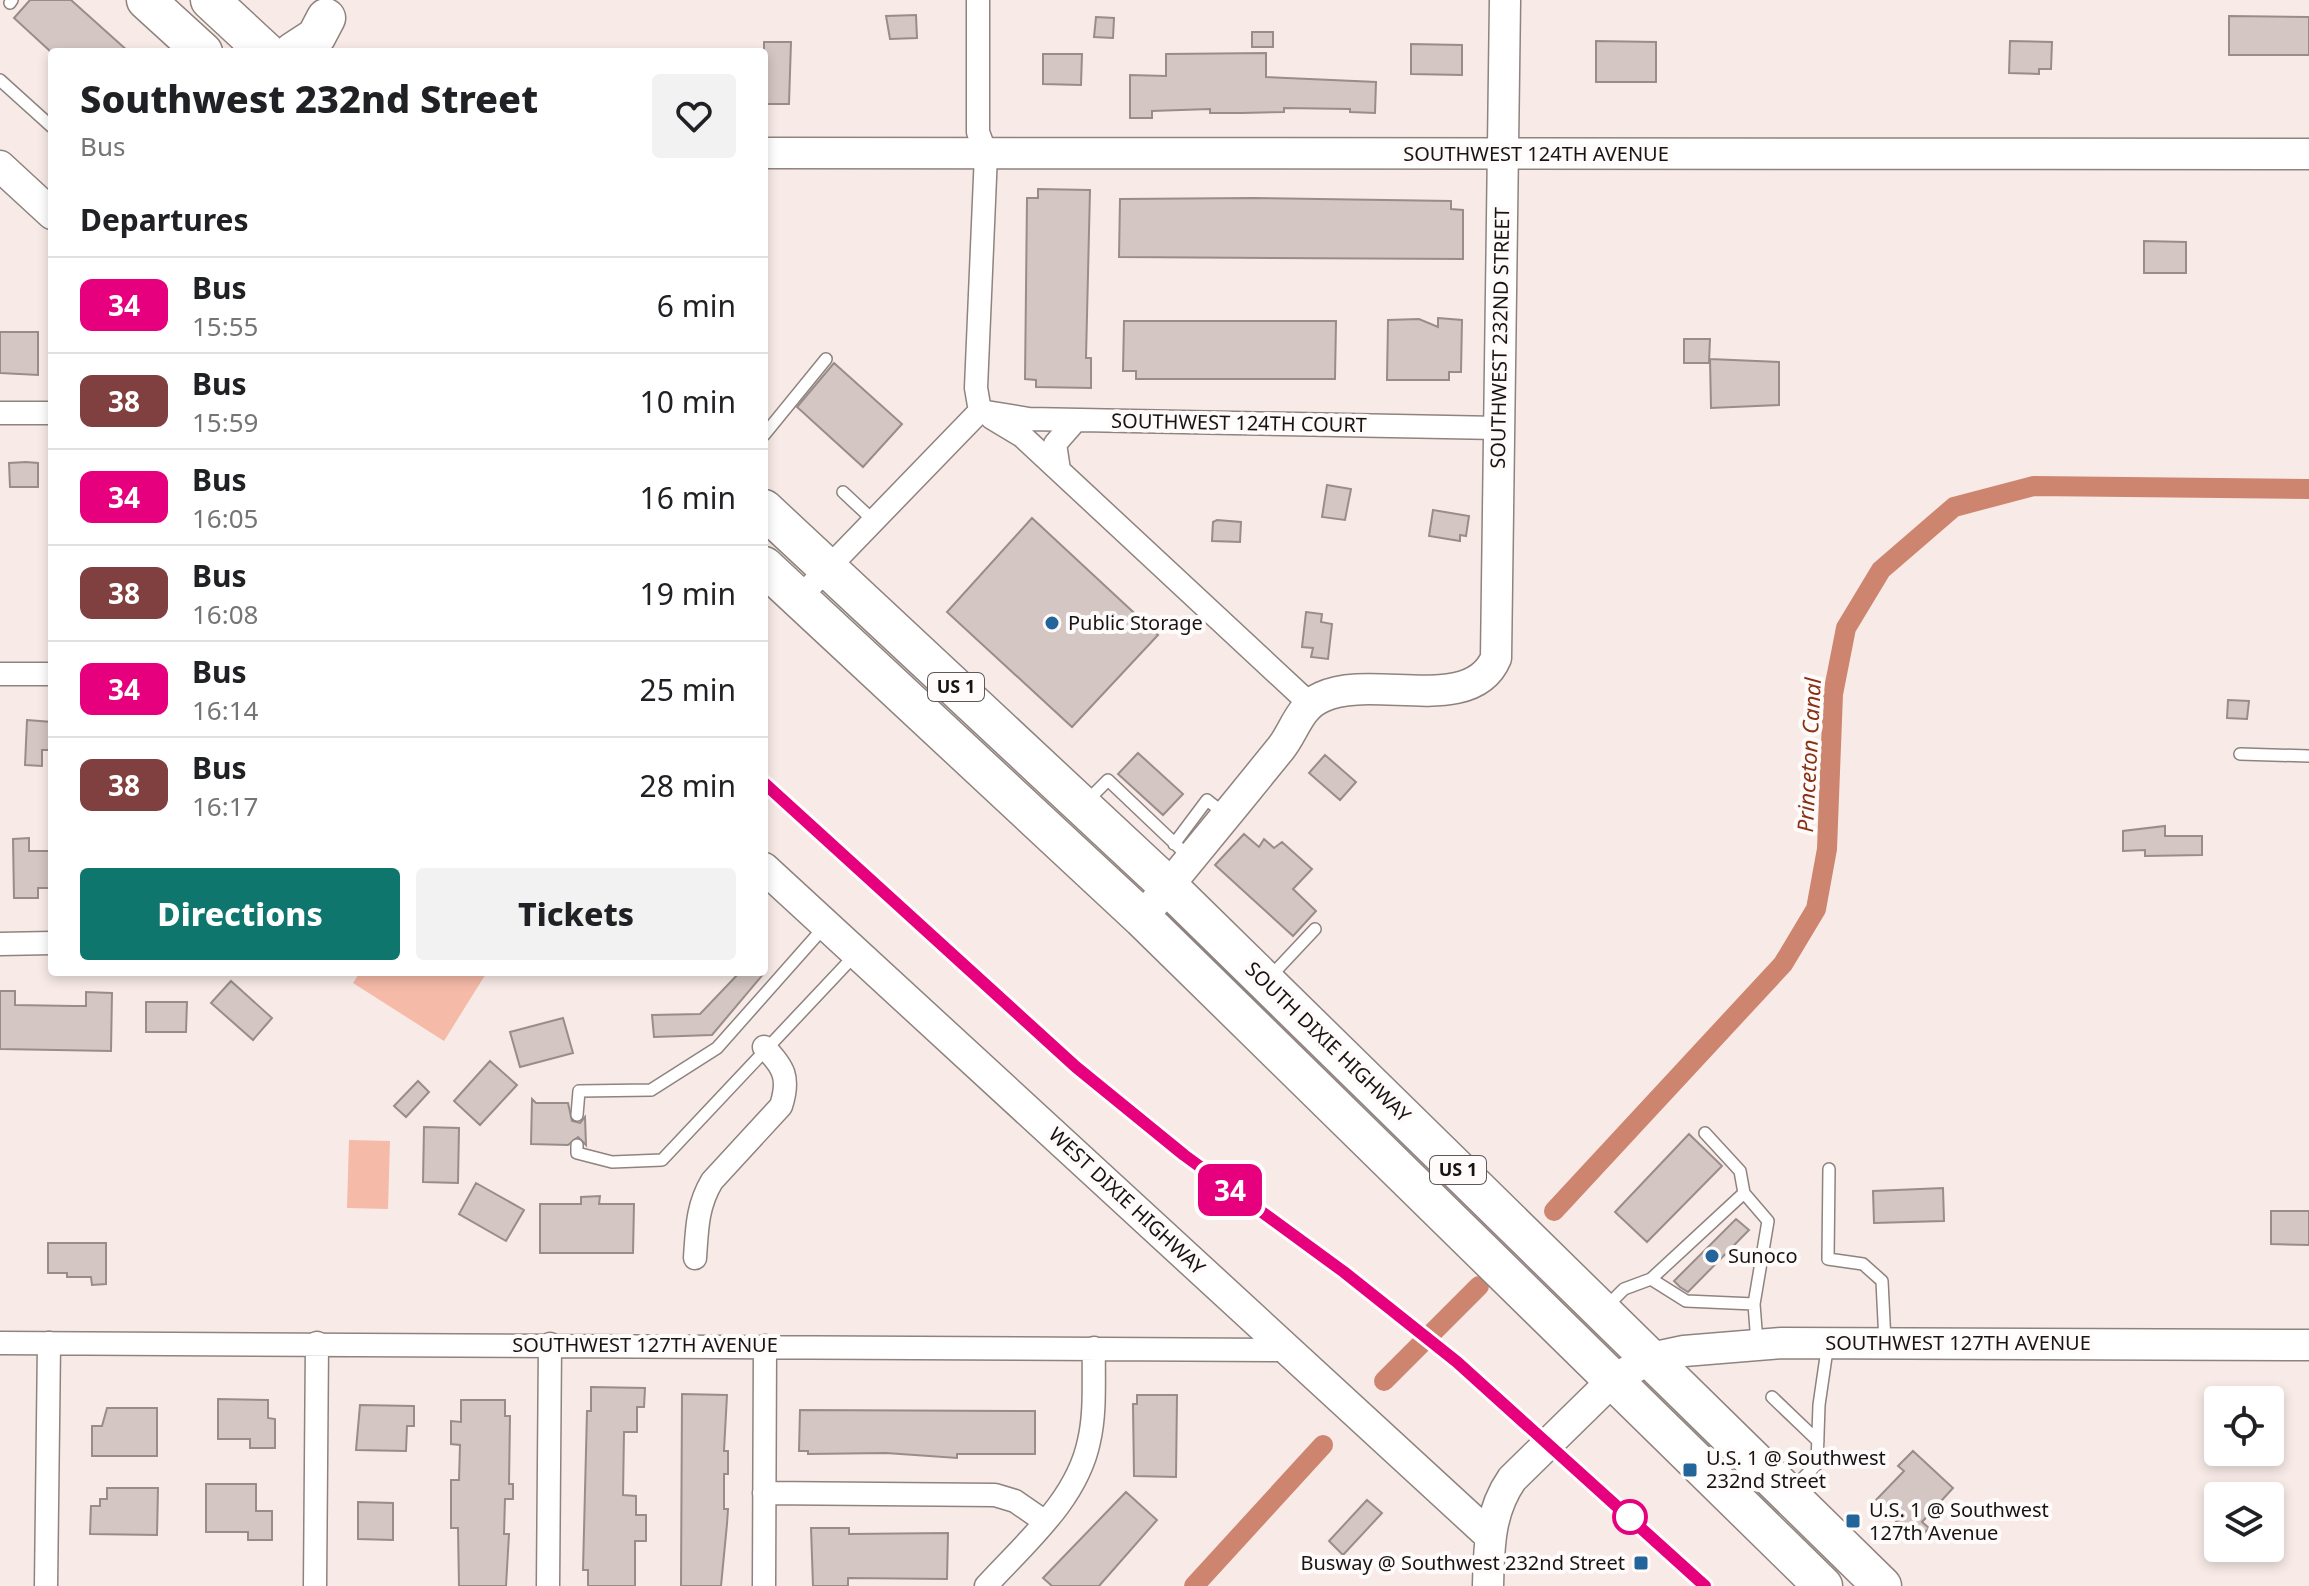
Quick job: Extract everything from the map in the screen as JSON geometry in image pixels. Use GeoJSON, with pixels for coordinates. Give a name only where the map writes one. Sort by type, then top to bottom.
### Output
{"type":"FeatureCollection","features":[{"type":"Feature","properties":{"kind":"highway"},"geometry":{"type":"LineString","coordinates":[[146,0],[199,48]]}},
{"type":"Feature","properties":{"kind":"highway"},"geometry":{"type":"LineString","coordinates":[[210,0],[262,48]]}},
{"type":"Feature","properties":{"kind":"highway"},"geometry":{"type":"LineString","coordinates":[[299,48],[316,37],[326,23]]}},
{"type":"Feature","properties":{"kind":"highway","name":"SOUTH DIXIE HIGHWAY"},"geometry":{"type":"LineString","coordinates":[[768,513],[1084,805],[1135,827],[1177,863],[1266,981],[1882,1586]]}},
{"type":"Feature","properties":{"kind":"highway","name":"SOUTH DIXIE HIGHWAY"},"geometry":{"type":"LineString","coordinates":[[768,570],[1142,918],[1823,1586]]}},
{"type":"Feature","properties":{"kind":"highway"},"geometry":{"type":"LineString","coordinates":[[1395,1166],[1450,1186],[1612,1348],[1627,1357],[1651,1358]]}},
{"type":"Feature","properties":{"kind":"highway"},"geometry":{"type":"LineString","coordinates":[[1613,1380],[1636,1376],[1676,1406],[1856,1586]]}},
{"type":"Feature","properties":{"kind":"street"},"geometry":{"type":"LineString","coordinates":[[978,0],[978,132],[986,154],[976,388],[980,411],[1022,436],[1310,704],[1284,744],[1226,815],[1177,863],[1142,918]]}},
{"type":"Feature","properties":{"kind":"street","name":"SOUTHWEST 232ND STREET"},"geometry":{"type":"LineString","coordinates":[[1310,704],[1332,693],[1358,689],[1452,689],[1479,681],[1487,674],[1497,649],[1505,0]]}},
{"type":"Feature","properties":{"kind":"street","name":"SOUTHWEST 124TH AVENUE"},"geometry":{"type":"LineString","coordinates":[[768,153],[2309,154]]}},
{"type":"Feature","properties":{"kind":"street"},"geometry":{"type":"LineString","coordinates":[[0,166],[48,210]]}},
{"type":"Feature","properties":{"kind":"street"},"geometry":{"type":"LineString","coordinates":[[799,598],[980,411]]}},
{"type":"Feature","properties":{"kind":"street","name":"SOUTHWEST 124TH COURT"},"geometry":{"type":"LineString","coordinates":[[980,411],[1029,419],[1498,428]]}},
{"type":"Feature","properties":{"kind":"street"},"geometry":{"type":"LineString","coordinates":[[0,413],[48,413]]}},
{"type":"Feature","properties":{"kind":"street"},"geometry":{"type":"LineString","coordinates":[[1059,470],[1055,444],[1076,420]]}},
{"type":"Feature","properties":{"kind":"street"},"geometry":{"type":"LineString","coordinates":[[0,674],[48,674]]}},
{"type":"Feature","properties":{"kind":"street","name":"WEST DIXIE HIGHWAY"},"geometry":{"type":"LineString","coordinates":[[768,872],[1490,1536]]}},
{"type":"Feature","properties":{"kind":"street"},"geometry":{"type":"LineString","coordinates":[[0,944],[48,943]]}},
{"type":"Feature","properties":{"kind":"street"},"geometry":{"type":"LineString","coordinates":[[695,1258],[697,1212],[704,1194],[712,1181],[781,1106],[787,1090],[781,1064],[764,1047]]}},
{"type":"Feature","properties":{"kind":"street","name":"SOUTHWEST 127TH AVENUE"},"geometry":{"type":"LineString","coordinates":[[0,1343],[1289,1350]]}},
{"type":"Feature","properties":{"kind":"street"},"geometry":{"type":"LineString","coordinates":[[46,1586],[49,1343]]}},
{"type":"Feature","properties":{"kind":"street"},"geometry":{"type":"LineString","coordinates":[[315,1586],[317,1343]]}},
{"type":"Feature","properties":{"kind":"street"},"geometry":{"type":"LineString","coordinates":[[548,1586],[550,1344]]}},
{"type":"Feature","properties":{"kind":"street","name":"SOUTHWEST 127TH AVENUE"},"geometry":{"type":"LineString","coordinates":[[1613,1380],[1651,1358],[1684,1351],[1757,1345],[2309,1345]]}},
{"type":"Feature","properties":{"kind":"street"},"geometry":{"type":"LineString","coordinates":[[764,1586],[765,1346]]}},
{"type":"Feature","properties":{"kind":"street"},"geometry":{"type":"LineString","coordinates":[[986,1586],[1070,1491],[1087,1452],[1092,1424],[1094,1348]]}},
{"type":"Feature","properties":{"kind":"street"},"geometry":{"type":"LineString","coordinates":[[1488,1586],[1490,1536],[1505,1490],[1547,1442],[1613,1380]]}},
{"type":"Feature","properties":{"kind":"street"},"geometry":{"type":"LineString","coordinates":[[764,1493],[995,1495],[1015,1501],[1044,1521]]}},
{"type":"Feature","properties":{"kind":"lane"},"geometry":{"type":"LineString","coordinates":[[0,80],[48,123]]}},
{"type":"Feature","properties":{"kind":"lane"},"geometry":{"type":"LineString","coordinates":[[772,432],[826,359]]}},
{"type":"Feature","properties":{"kind":"lane"},"geometry":{"type":"LineString","coordinates":[[843,492],[874,521]]}},
{"type":"Feature","properties":{"kind":"lane"},"geometry":{"type":"LineString","coordinates":[[2240,754],[2309,756]]}},
{"type":"Feature","properties":{"kind":"lane"},"geometry":{"type":"LineString","coordinates":[[768,786],[1098,1086],[1457,1362],[1705,1586]]}},
{"type":"Feature","properties":{"kind":"lane"},"geometry":{"type":"LineString","coordinates":[[577,1115],[579,1091],[651,1090],[717,1048],[827,925]]}},
{"type":"Feature","properties":{"kind":"lane"},"geometry":{"type":"LineString","coordinates":[[1266,981],[1315,929]]}},
{"type":"Feature","properties":{"kind":"lane"},"geometry":{"type":"LineString","coordinates":[[577,1145],[577,1153],[612,1162],[662,1160],[764,1047],[857,953]]}},
{"type":"Feature","properties":{"kind":"lane"},"geometry":{"type":"LineString","coordinates":[[1705,1133],[1740,1171],[1744,1193],[1768,1221],[1754,1304],[1757,1345]]}},
{"type":"Feature","properties":{"kind":"lane"},"geometry":{"type":"LineString","coordinates":[[1829,1169],[1828,1259],[1863,1264],[1882,1281],[1885,1343]]}},
{"type":"Feature","properties":{"kind":"lane"},"geometry":{"type":"LineString","coordinates":[[1603,1311],[1624,1289],[1651,1279],[1744,1193]]}},
{"type":"Feature","properties":{"kind":"lane"},"geometry":{"type":"LineString","coordinates":[[1651,1279],[1686,1301],[1754,1304]]}},
{"type":"Feature","properties":{"kind":"lane"},"geometry":{"type":"LineString","coordinates":[[1788,1493],[1817,1464],[1828,1343]]}},
{"type":"Feature","properties":{"kind":"lane"},"geometry":{"type":"LineString","coordinates":[[1772,1397],[1818,1441]]}},
{"type":"Feature","properties":{"kind":"shaded area"},"geometry":{"type":"Polygon","coordinates":[[[357,976],[485,976],[444,1041],[353,983],[357,976]]]}},
{"type":"Feature","properties":{"kind":"shaded area"},"geometry":{"type":"Polygon","coordinates":[[[349,1140],[390,1141],[388,1209],[347,1208],[349,1140]]]}},
{"type":"Feature","properties":{"kind":"building"},"geometry":{"type":"Polygon","coordinates":[[[30,0],[71,0],[125,48],[48,49],[14,18],[30,0]]]}},
{"type":"Feature","properties":{"kind":"building"},"geometry":{"type":"Polygon","coordinates":[[[916,15],[917,38],[890,39],[886,16],[916,15]]]}},
{"type":"Feature","properties":{"kind":"building"},"geometry":{"type":"Polygon","coordinates":[[[2229,16],[2309,17],[2309,55],[2229,55],[2229,16]]]}},
{"type":"Feature","properties":{"kind":"building"},"geometry":{"type":"Polygon","coordinates":[[[1096,17],[1114,18],[1113,38],[1094,37],[1096,17]]]}},
{"type":"Feature","properties":{"kind":"building"},"geometry":{"type":"Polygon","coordinates":[[[1252,32],[1273,32],[1273,47],[1252,47],[1252,32]]]}},
{"type":"Feature","properties":{"kind":"building"},"geometry":{"type":"Polygon","coordinates":[[[1596,41],[1656,42],[1656,82],[1596,82],[1596,41]]]}},
{"type":"Feature","properties":{"kind":"building"},"geometry":{"type":"Polygon","coordinates":[[[2010,41],[2052,42],[2051,69],[2039,69],[2039,74],[2009,73],[2010,41]]]}},
{"type":"Feature","properties":{"kind":"building"},"geometry":{"type":"Polygon","coordinates":[[[764,42],[791,42],[789,104],[768,104],[768,48],[764,48],[764,42]]]}},
{"type":"Feature","properties":{"kind":"building"},"geometry":{"type":"Polygon","coordinates":[[[1411,44],[1462,45],[1462,75],[1411,74],[1411,44]]]}},
{"type":"Feature","properties":{"kind":"building"},"geometry":{"type":"Polygon","coordinates":[[[1266,53],[1266,77],[1376,82],[1375,113],[1350,112],[1350,109],[1284,108],[1284,112],[1210,113],[1210,109],[1152,111],[1152,118],[1130,118],[1130,75],[1166,76],[1166,54],[1266,53]]]}},
{"type":"Feature","properties":{"kind":"building"},"geometry":{"type":"Polygon","coordinates":[[[1043,54],[1082,54],[1081,85],[1043,84],[1043,54]]]}},
{"type":"Feature","properties":{"kind":"building"},"geometry":{"type":"Polygon","coordinates":[[[1038,189],[1090,190],[1086,358],[1091,358],[1091,388],[1036,387],[1036,380],[1025,379],[1027,198],[1038,198],[1038,189]]]}},
{"type":"Feature","properties":{"kind":"building"},"geometry":{"type":"Polygon","coordinates":[[[1120,199],[1451,201],[1451,209],[1463,210],[1463,259],[1119,257],[1120,199]]]}},
{"type":"Feature","properties":{"kind":"building"},"geometry":{"type":"Polygon","coordinates":[[[2144,241],[2186,242],[2186,273],[2144,273],[2144,241]]]}},
{"type":"Feature","properties":{"kind":"building"},"geometry":{"type":"Polygon","coordinates":[[[1438,318],[1462,320],[1461,372],[1449,372],[1449,380],[1387,380],[1388,320],[1419,319],[1438,327],[1438,318]]]}},
{"type":"Feature","properties":{"kind":"building"},"geometry":{"type":"Polygon","coordinates":[[[1124,321],[1336,321],[1335,379],[1136,379],[1136,371],[1123,371],[1124,321]]]}},
{"type":"Feature","properties":{"kind":"building"},"geometry":{"type":"Polygon","coordinates":[[[0,332],[38,332],[38,375],[0,373],[0,332]]]}},
{"type":"Feature","properties":{"kind":"building"},"geometry":{"type":"Polygon","coordinates":[[[1684,339],[1710,339],[1709,363],[1684,363],[1684,339]]]}},
{"type":"Feature","properties":{"kind":"building"},"geometry":{"type":"Polygon","coordinates":[[[1710,359],[1779,362],[1779,405],[1711,408],[1710,359]]]}},
{"type":"Feature","properties":{"kind":"building"},"geometry":{"type":"Polygon","coordinates":[[[834,363],[902,424],[863,467],[797,407],[834,363]]]}},
{"type":"Feature","properties":{"kind":"building"},"geometry":{"type":"Polygon","coordinates":[[[9,463],[38,463],[38,487],[10,487],[9,463]]]}},
{"type":"Feature","properties":{"kind":"building"},"geometry":{"type":"Polygon","coordinates":[[[1327,485],[1351,489],[1345,520],[1322,517],[1327,485]]]}},
{"type":"Feature","properties":{"kind":"building"},"geometry":{"type":"Polygon","coordinates":[[[1433,510],[1469,516],[1466,536],[1460,535],[1460,541],[1429,536],[1433,510]]]}},
{"type":"Feature","properties":{"kind":"building","name":"Public Storage"},"geometry":{"type":"Polygon","coordinates":[[[1032,518],[1158,635],[1072,727],[947,612],[1032,518]]]}},
{"type":"Feature","properties":{"kind":"building"},"geometry":{"type":"Polygon","coordinates":[[[1213,522],[1241,522],[1240,542],[1212,541],[1213,522]]]}},
{"type":"Feature","properties":{"kind":"building"},"geometry":{"type":"Polygon","coordinates":[[[1306,612],[1322,614],[1321,622],[1332,624],[1328,659],[1311,657],[1313,648],[1302,647],[1306,612]]]}},
{"type":"Feature","properties":{"kind":"building"},"geometry":{"type":"Polygon","coordinates":[[[2228,700],[2249,701],[2247,719],[2227,718],[2228,700]]]}},
{"type":"Feature","properties":{"kind":"building"},"geometry":{"type":"Polygon","coordinates":[[[27,720],[48,722],[48,750],[42,750],[42,766],[25,765],[27,720]]]}},
{"type":"Feature","properties":{"kind":"building"},"geometry":{"type":"Polygon","coordinates":[[[1138,753],[1183,794],[1163,815],[1118,774],[1138,753]]]}},
{"type":"Feature","properties":{"kind":"building"},"geometry":{"type":"Polygon","coordinates":[[[1325,755],[1356,782],[1340,800],[1309,773],[1325,755]]]}},
{"type":"Feature","properties":{"kind":"building"},"geometry":{"type":"Polygon","coordinates":[[[2165,826],[2165,836],[2202,836],[2202,855],[2145,856],[2145,850],[2123,851],[2123,831],[2165,826]]]}},
{"type":"Feature","properties":{"kind":"building"},"geometry":{"type":"Polygon","coordinates":[[[1244,834],[1259,847],[1264,839],[1274,848],[1282,842],[1312,869],[1293,889],[1316,911],[1293,936],[1215,865],[1244,834]]]}},
{"type":"Feature","properties":{"kind":"building"},"geometry":{"type":"Polygon","coordinates":[[[29,838],[29,851],[48,851],[48,888],[38,888],[38,898],[14,898],[13,839],[29,838]]]}},
{"type":"Feature","properties":{"kind":"building"},"geometry":{"type":"Polygon","coordinates":[[[736,976],[762,976],[712,1035],[654,1037],[652,1015],[700,1014],[736,976]]]}},
{"type":"Feature","properties":{"kind":"building"},"geometry":{"type":"Polygon","coordinates":[[[231,981],[272,1018],[253,1040],[211,1003],[231,981]]]}},
{"type":"Feature","properties":{"kind":"building"},"geometry":{"type":"Polygon","coordinates":[[[0,991],[15,991],[15,1005],[86,1006],[86,992],[112,993],[111,1051],[0,1049],[0,991]]]}},
{"type":"Feature","properties":{"kind":"building"},"geometry":{"type":"Polygon","coordinates":[[[146,1002],[187,1002],[186,1032],[146,1032],[146,1002]]]}},
{"type":"Feature","properties":{"kind":"building"},"geometry":{"type":"Polygon","coordinates":[[[563,1018],[573,1053],[520,1067],[510,1032],[563,1018]]]}},
{"type":"Feature","properties":{"kind":"building"},"geometry":{"type":"Polygon","coordinates":[[[490,1061],[517,1085],[480,1125],[454,1101],[490,1061]]]}},
{"type":"Feature","properties":{"kind":"building"},"geometry":{"type":"Polygon","coordinates":[[[418,1081],[429,1092],[406,1117],[394,1106],[418,1081]]]}},
{"type":"Feature","properties":{"kind":"building"},"geometry":{"type":"Polygon","coordinates":[[[532,1099],[536,1103],[568,1103],[572,1121],[580,1123],[585,1117],[586,1145],[578,1137],[568,1145],[531,1144],[532,1099]]]}},
{"type":"Feature","properties":{"kind":"building"},"geometry":{"type":"Polygon","coordinates":[[[424,1127],[459,1128],[458,1183],[423,1182],[424,1127]]]}},
{"type":"Feature","properties":{"kind":"building"},"geometry":{"type":"Polygon","coordinates":[[[1689,1134],[1722,1166],[1647,1242],[1615,1212],[1689,1134]]]}},
{"type":"Feature","properties":{"kind":"building"},"geometry":{"type":"Polygon","coordinates":[[[476,1183],[524,1210],[506,1241],[459,1214],[476,1183]]]}},
{"type":"Feature","properties":{"kind":"building"},"geometry":{"type":"Polygon","coordinates":[[[1943,1188],[1944,1221],[1874,1223],[1873,1191],[1943,1188]]]}},
{"type":"Feature","properties":{"kind":"building"},"geometry":{"type":"Polygon","coordinates":[[[600,1196],[599,1204],[634,1204],[633,1253],[540,1253],[540,1204],[581,1204],[581,1197],[600,1196]]]}},
{"type":"Feature","properties":{"kind":"building"},"geometry":{"type":"Polygon","coordinates":[[[2271,1211],[2309,1211],[2309,1245],[2271,1244],[2271,1211]]]}},
{"type":"Feature","properties":{"kind":"building","name":"Sunoco"},"geometry":{"type":"Polygon","coordinates":[[[1736,1219],[1749,1230],[1688,1292],[1680,1287],[1674,1281],[1736,1219]]]}},
{"type":"Feature","properties":{"kind":"building"},"geometry":{"type":"Polygon","coordinates":[[[48,1243],[106,1243],[106,1284],[92,1285],[91,1277],[48,1273],[48,1243]]]}},
{"type":"Feature","properties":{"kind":"building"},"geometry":{"type":"Polygon","coordinates":[[[591,1387],[645,1388],[644,1407],[637,1407],[637,1432],[624,1432],[623,1495],[636,1496],[636,1515],[646,1515],[646,1541],[635,1541],[635,1586],[588,1586],[588,1570],[583,1570],[587,1411],[591,1411],[591,1387]]]}},
{"type":"Feature","properties":{"kind":"building"},"geometry":{"type":"Polygon","coordinates":[[[682,1394],[727,1395],[724,1451],[728,1451],[728,1474],[724,1474],[724,1509],[728,1509],[721,1586],[681,1586],[682,1394]]]}},
{"type":"Feature","properties":{"kind":"building"},"geometry":{"type":"Polygon","coordinates":[[[1137,1395],[1177,1395],[1176,1477],[1134,1476],[1133,1404],[1137,1404],[1137,1395]]]}},
{"type":"Feature","properties":{"kind":"building"},"geometry":{"type":"Polygon","coordinates":[[[218,1399],[268,1400],[268,1418],[275,1419],[275,1448],[250,1448],[250,1439],[218,1439],[218,1399]]]}},
{"type":"Feature","properties":{"kind":"building"},"geometry":{"type":"Polygon","coordinates":[[[461,1400],[505,1400],[505,1416],[510,1416],[509,1484],[513,1484],[513,1499],[505,1499],[504,1534],[509,1534],[506,1586],[459,1586],[458,1528],[451,1528],[451,1480],[459,1480],[460,1445],[451,1444],[451,1421],[461,1422],[461,1400]]]}},
{"type":"Feature","properties":{"kind":"building"},"geometry":{"type":"Polygon","coordinates":[[[360,1405],[414,1406],[414,1426],[407,1426],[406,1451],[356,1450],[360,1405]]]}},
{"type":"Feature","properties":{"kind":"building"},"geometry":{"type":"Polygon","coordinates":[[[107,1408],[157,1408],[157,1456],[92,1456],[92,1426],[102,1426],[107,1408]]]}},
{"type":"Feature","properties":{"kind":"building"},"geometry":{"type":"Polygon","coordinates":[[[800,1410],[1035,1411],[1035,1454],[957,1454],[957,1458],[886,1453],[808,1454],[808,1451],[799,1451],[800,1410]]]}},
{"type":"Feature","properties":{"kind":"building"},"geometry":{"type":"Polygon","coordinates":[[[1913,1451],[1953,1488],[1922,1522],[1929,1528],[1917,1541],[1875,1501],[1904,1471],[1898,1466],[1913,1451]]]}},
{"type":"Feature","properties":{"kind":"building"},"geometry":{"type":"Polygon","coordinates":[[[206,1484],[256,1484],[256,1511],[272,1511],[272,1540],[248,1540],[248,1532],[206,1532],[206,1484]]]}},
{"type":"Feature","properties":{"kind":"building"},"geometry":{"type":"Polygon","coordinates":[[[107,1488],[158,1488],[157,1535],[90,1534],[91,1506],[100,1506],[100,1499],[107,1499],[107,1488]]]}},
{"type":"Feature","properties":{"kind":"building"},"geometry":{"type":"Polygon","coordinates":[[[1126,1492],[1157,1520],[1099,1586],[1052,1586],[1043,1578],[1126,1492]]]}},
{"type":"Feature","properties":{"kind":"building"},"geometry":{"type":"Polygon","coordinates":[[[1367,1500],[1382,1513],[1343,1555],[1329,1541],[1367,1500]]]}},
{"type":"Feature","properties":{"kind":"building"},"geometry":{"type":"Polygon","coordinates":[[[358,1502],[393,1503],[393,1540],[358,1539],[358,1502]]]}},
{"type":"Feature","properties":{"kind":"building"},"geometry":{"type":"Polygon","coordinates":[[[811,1528],[849,1528],[849,1534],[948,1533],[947,1579],[848,1578],[848,1586],[813,1586],[811,1528]]]}},
{"type":"Feature","properties":{"kind":"waterway","name":"Princeton Canal"},"geometry":{"type":"LineString","coordinates":[[1554,1211],[1783,964],[1816,909],[1827,849],[1833,694],[1846,628],[1881,570],[1954,507],[2034,486],[2309,489]]}},
{"type":"Feature","properties":{"kind":"waterway","name":"Princeton Canal"},"geometry":{"type":"LineString","coordinates":[[1384,1381],[1479,1286]]}},
{"type":"Feature","properties":{"kind":"waterway"},"geometry":{"type":"LineString","coordinates":[[1194,1586],[1323,1445]]}},
{"type":"Feature","properties":{"kind":"bus line","name":"34"},"geometry":{"type":"LineString","coordinates":[[768,787],[1076,1067],[1184,1155],[1344,1272],[1457,1362],[1705,1586]]}},
{"type":"Feature","properties":{"kind":"place","name":"Public Storage"},"geometry":{"type":"Point","coordinates":[1052,623]}},
{"type":"Feature","properties":{"kind":"place","name":"Sunoco"},"geometry":{"type":"Point","coordinates":[1712,1256]}},
{"type":"Feature","properties":{"kind":"place","name":"U.S. 1 @ Southwest 232nd Street"},"geometry":{"type":"Point","coordinates":[1690,1470]}},
{"type":"Feature","properties":{"kind":"place","name":"U.S. 1 @ Southwest 127th Avenue"},"geometry":{"type":"Point","coordinates":[1853,1521]}},
{"type":"Feature","properties":{"kind":"place","name":"Busway @ Southwest 232nd Street"},"geometry":{"type":"Point","coordinates":[1641,1563]}}]}
